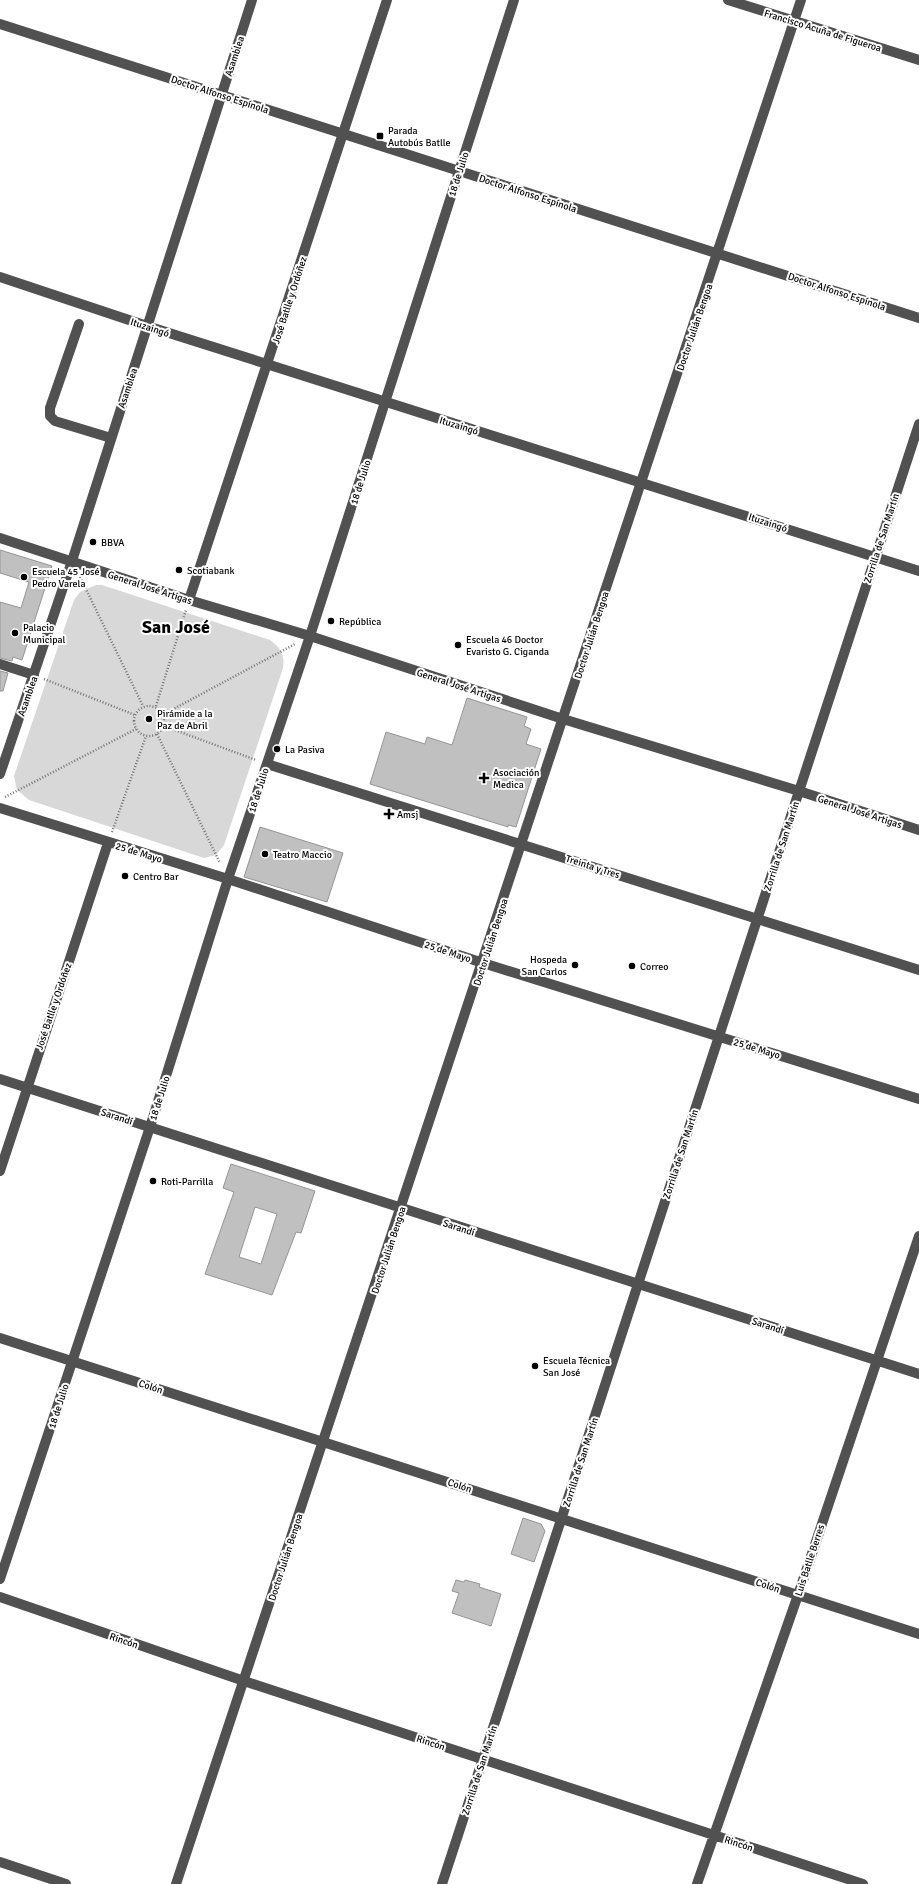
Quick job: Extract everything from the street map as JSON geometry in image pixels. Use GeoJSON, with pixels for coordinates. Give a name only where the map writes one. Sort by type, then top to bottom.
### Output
{"type":"FeatureCollection","features":[{"type":"Feature","properties":{"kind":"street","name":"Asamblea"},"geometry":{"type":"LineString","coordinates":[[0,774],[72,561],[252,0]]}},
{"type":"Feature","properties":{"kind":"street","name":"José Batlle y Ordóñez"},"geometry":{"type":"LineString","coordinates":[[189,600],[387,0]]}},
{"type":"Feature","properties":{"kind":"street","name":"18 de Julio"},"geometry":{"type":"LineString","coordinates":[[0,1579],[150,1127],[228,879],[310,636],[514,0]]}},
{"type":"Feature","properties":{"kind":"street","name":"Francisco Acuña de Figueroa"},"geometry":{"type":"LineString","coordinates":[[728,0],[919,60]]}},
{"type":"Feature","properties":{"kind":"street","name":"Doctor Julián Bengoa"},"geometry":{"type":"LineString","coordinates":[[176,1884],[483,963],[801,0]]}},
{"type":"Feature","properties":{"kind":"street","name":"Doctor Alfonso Espínola"},"geometry":{"type":"LineString","coordinates":[[0,24],[919,318]]}},
{"type":"Feature","properties":{"kind":"street","name":"Ituzaingó"},"geometry":{"type":"LineString","coordinates":[[0,277],[147,326],[919,571]]}},
{"type":"Feature","properties":{"kind":"street"},"geometry":{"type":"LineString","coordinates":[[79,324],[50,408],[50,416],[55,421],[111,438]]}},
{"type":"Feature","properties":{"kind":"street","name":"Zorrilla de San Martín"},"geometry":{"type":"LineString","coordinates":[[442,1884],[919,424]]}},
{"type":"Feature","properties":{"kind":"street","name":"General José Artigas"},"geometry":{"type":"LineString","coordinates":[[0,538],[189,600],[310,636],[563,719],[799,791],[919,830]]}},
{"type":"Feature","properties":{"kind":"street"},"geometry":{"type":"LineString","coordinates":[[0,664],[34,676]]}},
{"type":"Feature","properties":{"kind":"street","name":"Treinta y Tres"},"geometry":{"type":"LineString","coordinates":[[267,764],[522,843],[919,970]]}},
{"type":"Feature","properties":{"kind":"street","name":"25 de Mayo"},"geometry":{"type":"LineString","coordinates":[[0,808],[108,843],[228,879],[483,963],[919,1099]]}},
{"type":"Feature","properties":{"kind":"street","name":"José Batlle y Ordóñez"},"geometry":{"type":"LineString","coordinates":[[0,1171],[26,1087],[108,843]]}},
{"type":"Feature","properties":{"kind":"street","name":"Sarandí"},"geometry":{"type":"LineString","coordinates":[[0,1079],[919,1374]]}},
{"type":"Feature","properties":{"kind":"street","name":"Luis Batlle Berres"},"geometry":{"type":"LineString","coordinates":[[697,1884],[798,1595],[919,1236]]}},
{"type":"Feature","properties":{"kind":"street","name":"Colón"},"geometry":{"type":"LineString","coordinates":[[0,1338],[324,1441],[919,1634]]}},
{"type":"Feature","properties":{"kind":"street","name":"Rincón"},"geometry":{"type":"LineString","coordinates":[[0,1597],[244,1681],[483,1758],[863,1884]]}},
{"type":"Feature","properties":{"kind":"street"},"geometry":{"type":"LineString","coordinates":[[0,1862],[66,1884]]}},
{"type":"Feature","properties":{"kind":"path"},"geometry":{"type":"LineString","coordinates":[[72,561],[143,706]]}},
{"type":"Feature","properties":{"kind":"path"},"geometry":{"type":"LineString","coordinates":[[156,706],[189,600]]}},
{"type":"Feature","properties":{"kind":"path"},"geometry":{"type":"LineString","coordinates":[[164,714],[310,636]]}},
{"type":"Feature","properties":{"kind":"path"},"geometry":{"type":"LineString","coordinates":[[34,676],[134,715]]}},
{"type":"Feature","properties":{"kind":"path"},"geometry":{"type":"LineString","coordinates":[[143,706],[156,706],[164,714],[164,726],[157,734],[146,736],[136,729],[134,715],[143,706]]}},
{"type":"Feature","properties":{"kind":"path"},"geometry":{"type":"LineString","coordinates":[[164,726],[267,764]]}},
{"type":"Feature","properties":{"kind":"path"},"geometry":{"type":"LineString","coordinates":[[0,799],[136,729]]}},
{"type":"Feature","properties":{"kind":"path"},"geometry":{"type":"LineString","coordinates":[[157,734],[228,879]]}},
{"type":"Feature","properties":{"kind":"path"},"geometry":{"type":"LineString","coordinates":[[108,843],[146,736]]}},
{"type":"Feature","properties":{"kind":"shaded area"},"geometry":{"type":"Polygon","coordinates":[[[96,585],[102,585],[270,640],[277,646],[283,656],[283,668],[224,845],[216,855],[204,858],[29,800],[17,790],[14,776],[74,600],[80,592],[96,585]]]}},
{"type":"Feature","properties":{"kind":"building"},"geometry":{"type":"Polygon","coordinates":[[[0,550],[52,566],[22,660],[13,657],[12,661],[0,658],[0,602],[21,608],[29,582],[0,573],[0,550]]]}},
{"type":"Feature","properties":{"kind":"building"},"geometry":{"type":"Polygon","coordinates":[[[0,671],[8,673],[3,691],[0,691],[0,671]]]}},
{"type":"Feature","properties":{"kind":"building","name":"Asociación Medica"},"geometry":{"type":"Polygon","coordinates":[[[467,698],[527,717],[524,726],[531,729],[526,744],[541,749],[516,827],[508,825],[508,827],[370,784],[386,732],[425,744],[427,737],[452,745],[467,698]]]}},
{"type":"Feature","properties":{"kind":"building"},"geometry":{"type":"Polygon","coordinates":[[[260,827],[343,853],[327,902],[244,877],[260,827]]]}},
{"type":"Feature","properties":{"kind":"building"},"geometry":{"type":"Polygon","coordinates":[[[231,1164],[315,1191],[301,1233],[296,1232],[272,1295],[205,1274],[234,1192],[223,1188],[231,1164]],[[255,1207],[239,1257],[261,1264],[277,1214],[255,1207]]]}},
{"type":"Feature","properties":{"kind":"building"},"geometry":{"type":"Polygon","coordinates":[[[523,1518],[541,1524],[545,1531],[534,1562],[511,1554],[523,1518]]]}},
{"type":"Feature","properties":{"kind":"building"},"geometry":{"type":"Polygon","coordinates":[[[456,1580],[464,1582],[465,1580],[480,1584],[479,1587],[501,1594],[491,1626],[452,1613],[459,1593],[452,1591],[456,1580]]]}},
{"type":"Feature","properties":{"kind":"place","name":"Parada Autobús Batlle"},"geometry":{"type":"Point","coordinates":[380,136]}},
{"type":"Feature","properties":{"kind":"place","name":"BBVA"},"geometry":{"type":"Point","coordinates":[93,542]}},
{"type":"Feature","properties":{"kind":"place","name":"Scotiabank"},"geometry":{"type":"Point","coordinates":[179,570]}},
{"type":"Feature","properties":{"kind":"place","name":"Escuela 45 José Pedro Varela"},"geometry":{"type":"Point","coordinates":[24,577]}},
{"type":"Feature","properties":{"kind":"place","name":"República"},"geometry":{"type":"Point","coordinates":[331,621]}},
{"type":"Feature","properties":{"kind":"place","name":"Palacio Municipal"},"geometry":{"type":"Point","coordinates":[15,633]}},
{"type":"Feature","properties":{"kind":"place","name":"Escuela 46 Doctor Evaristo G. Ciganda"},"geometry":{"type":"Point","coordinates":[458,645]}},
{"type":"Feature","properties":{"kind":"place","name":"Pirámide a la Paz de Abril"},"geometry":{"type":"Point","coordinates":[149,719]}},
{"type":"Feature","properties":{"kind":"place","name":"La Pasiva"},"geometry":{"type":"Point","coordinates":[277,749]}},
{"type":"Feature","properties":{"kind":"place","name":"Asociación Medica"},"geometry":{"type":"Point","coordinates":[484,778]}},
{"type":"Feature","properties":{"kind":"place","name":"Amsj"},"geometry":{"type":"Point","coordinates":[389,814]}},
{"type":"Feature","properties":{"kind":"place","name":"Teatro Maccio"},"geometry":{"type":"Point","coordinates":[265,854]}},
{"type":"Feature","properties":{"kind":"place","name":"Centro Bar"},"geometry":{"type":"Point","coordinates":[125,876]}},
{"type":"Feature","properties":{"kind":"place","name":"Hospeda San Carlos"},"geometry":{"type":"Point","coordinates":[575,965]}},
{"type":"Feature","properties":{"kind":"place","name":"Correo"},"geometry":{"type":"Point","coordinates":[632,966]}},
{"type":"Feature","properties":{"kind":"place","name":"Roti-Parrilla"},"geometry":{"type":"Point","coordinates":[153,1181]}},
{"type":"Feature","properties":{"kind":"place","name":"Escuela Técnica San José"},"geometry":{"type":"Point","coordinates":[535,1366]}},
{"type":"Feature","properties":{"kind":"district","name":"San José"},"geometry":{"type":"Point","coordinates":[176,627]}}]}
